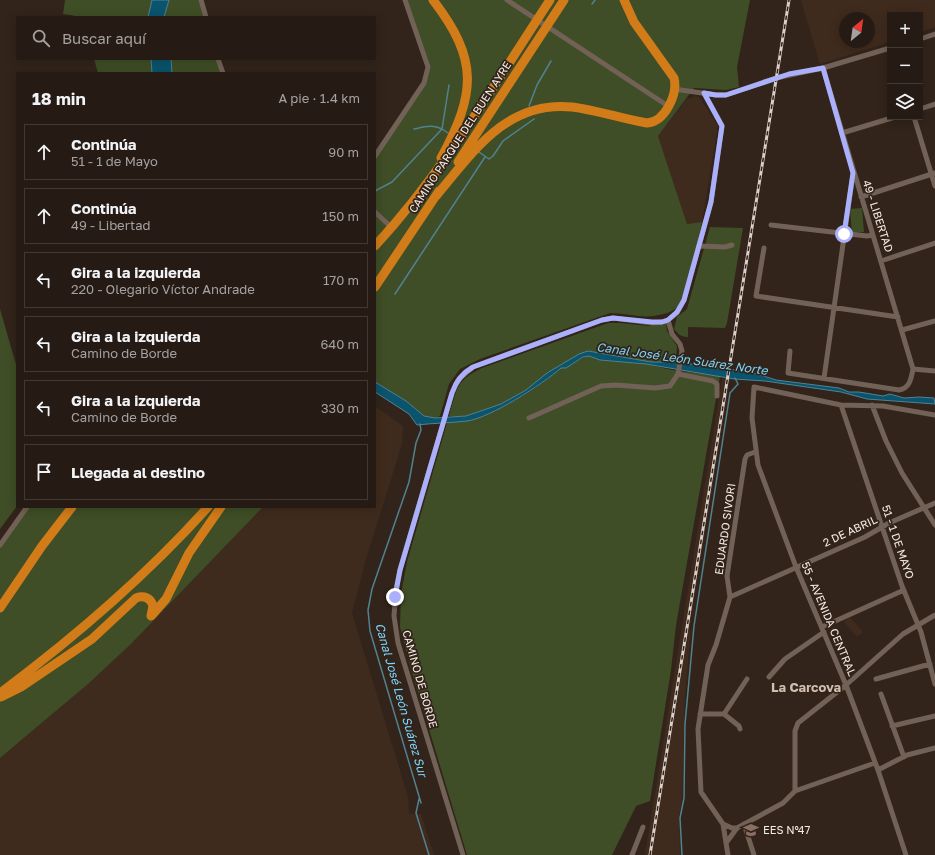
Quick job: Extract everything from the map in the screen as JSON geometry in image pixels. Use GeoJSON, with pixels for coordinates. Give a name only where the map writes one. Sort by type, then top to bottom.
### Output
{"type":"FeatureCollection","features":[{"type":"Feature","properties":{"kind":"highway"},"geometry":{"type":"LineString","coordinates":[[422,191],[463,113],[467,83],[465,58],[458,37],[449,21],[433,0]]}},
{"type":"Feature","properties":{"kind":"highway","name":"CAMINO PARQUE DEL BUEN AYRE"},"geometry":{"type":"LineString","coordinates":[[376,245],[392,228],[446,160],[550,0]]}},
{"type":"Feature","properties":{"kind":"highway","name":"CAMINO PARQUE DEL BUEN AYRE"},"geometry":{"type":"LineString","coordinates":[[376,286],[564,0]]}},
{"type":"Feature","properties":{"kind":"highway"},"geometry":{"type":"LineString","coordinates":[[436,196],[489,135],[518,116],[545,108],[572,107],[647,123],[656,120],[672,100],[675,83],[672,74],[634,22],[624,0]]}},
{"type":"Feature","properties":{"kind":"highway"},"geometry":{"type":"LineString","coordinates":[[0,608],[42,546],[71,508]]}},
{"type":"Feature","properties":{"kind":"highway"},"geometry":{"type":"LineString","coordinates":[[0,693],[49,656],[110,606],[207,508]]}},
{"type":"Feature","properties":{"kind":"highway"},"geometry":{"type":"LineString","coordinates":[[0,698],[21,687],[92,639],[136,598],[144,596],[149,598],[153,606],[151,616],[166,599],[189,553],[220,508]]}},
{"type":"Feature","properties":{"kind":"street"},"geometry":{"type":"LineString","coordinates":[[201,0],[206,16]]}},
{"type":"Feature","properties":{"kind":"street"},"geometry":{"type":"LineString","coordinates":[[376,155],[424,83],[428,74],[428,66],[404,0]]}},
{"type":"Feature","properties":{"kind":"street"},"geometry":{"type":"LineString","coordinates":[[507,0],[668,106]]}},
{"type":"Feature","properties":{"kind":"street"},"geometry":{"type":"LineString","coordinates":[[923,38],[935,34]]}},
{"type":"Feature","properties":{"kind":"street"},"geometry":{"type":"LineString","coordinates":[[674,89],[726,95],[789,74],[823,68],[887,49]]}},
{"type":"Feature","properties":{"kind":"street"},"geometry":{"type":"LineString","coordinates":[[218,60],[222,72]]}},
{"type":"Feature","properties":{"kind":"street","name":"49 - LIBERTAD"},"geometry":{"type":"LineString","coordinates":[[823,68],[853,173],[913,369]]}},
{"type":"Feature","properties":{"kind":"street"},"geometry":{"type":"LineString","coordinates":[[529,418],[601,386],[616,385],[661,388],[670,386],[678,373],[682,347],[674,338],[668,320],[677,312],[684,300],[700,246],[711,202],[722,126],[704,93]]}},
{"type":"Feature","properties":{"kind":"street"},"geometry":{"type":"LineString","coordinates":[[923,108],[935,104]]}},
{"type":"Feature","properties":{"kind":"street"},"geometry":{"type":"LineString","coordinates":[[842,133],[887,119]]}},
{"type":"Feature","properties":{"kind":"street"},"geometry":{"type":"LineString","coordinates":[[915,120],[933,174],[935,186]]}},
{"type":"Feature","properties":{"kind":"street"},"geometry":{"type":"LineString","coordinates":[[824,378],[853,173]]}},
{"type":"Feature","properties":{"kind":"street"},"geometry":{"type":"LineString","coordinates":[[861,196],[933,174]]}},
{"type":"Feature","properties":{"kind":"street"},"geometry":{"type":"LineString","coordinates":[[376,213],[392,228]]}},
{"type":"Feature","properties":{"kind":"street"},"geometry":{"type":"LineString","coordinates":[[771,225],[844,234],[867,236],[873,235]]}},
{"type":"Feature","properties":{"kind":"street"},"geometry":{"type":"LineString","coordinates":[[881,261],[935,243]]}},
{"type":"Feature","properties":{"kind":"street"},"geometry":{"type":"LineString","coordinates":[[700,246],[725,247],[732,245]]}},
{"type":"Feature","properties":{"kind":"street"},"geometry":{"type":"LineString","coordinates":[[764,248],[756,296],[898,317]]}},
{"type":"Feature","properties":{"kind":"street","name":"CAMINO DE BORDE"},"geometry":{"type":"LineString","coordinates":[[463,855],[400,654],[394,616],[396,589],[400,570],[447,410],[458,380],[473,367],[606,319],[622,318],[652,322],[668,320]]}},
{"type":"Feature","properties":{"kind":"street"},"geometry":{"type":"LineString","coordinates":[[902,330],[935,321]]}},
{"type":"Feature","properties":{"kind":"street"},"geometry":{"type":"LineString","coordinates":[[790,351],[788,373],[899,390],[904,389],[908,385],[913,369],[935,371]]}},
{"type":"Feature","properties":{"kind":"street"},"geometry":{"type":"LineString","coordinates":[[678,373],[713,381],[717,384],[717,396]]}},
{"type":"Feature","properties":{"kind":"street","name":"55 - AVENIDA CENTRAL"},"geometry":{"type":"LineString","coordinates":[[841,405],[754,387],[752,418],[755,452],[761,475],[796,566],[846,685],[878,770],[906,855]]}},
{"type":"Feature","properties":{"kind":"street"},"geometry":{"type":"LineString","coordinates":[[841,405],[872,405],[935,415]]}},
{"type":"Feature","properties":{"kind":"street","name":"51 - 1 DE MAYO"},"geometry":{"type":"LineString","coordinates":[[841,405],[904,590],[918,624],[935,684]]}},
{"type":"Feature","properties":{"kind":"street"},"geometry":{"type":"LineString","coordinates":[[872,405],[886,440],[902,473],[935,525]]}},
{"type":"Feature","properties":{"kind":"street","name":"EDUARDO SIVORI"},"geometry":{"type":"LineString","coordinates":[[728,855],[723,824],[701,792],[698,738],[700,714],[708,666],[716,645],[730,597],[727,576],[745,459],[747,456],[755,452]]}},
{"type":"Feature","properties":{"kind":"street","name":"2 DE ABRIL"},"geometry":{"type":"LineString","coordinates":[[730,597],[796,566],[865,537],[935,503]]}},
{"type":"Feature","properties":{"kind":"street"},"geometry":{"type":"LineString","coordinates":[[0,545],[27,508]]}},
{"type":"Feature","properties":{"kind":"street"},"geometry":{"type":"LineString","coordinates":[[769,677],[785,659],[823,630],[904,590]]}},
{"type":"Feature","properties":{"kind":"street"},"geometry":{"type":"LineString","coordinates":[[795,791],[796,726],[805,716],[846,685],[903,634],[935,615]]}},
{"type":"Feature","properties":{"kind":"street"},"geometry":{"type":"LineString","coordinates":[[876,679],[930,664]]}},
{"type":"Feature","properties":{"kind":"street"},"geometry":{"type":"LineString","coordinates":[[724,714],[747,679]]}},
{"type":"Feature","properties":{"kind":"street"},"geometry":{"type":"LineString","coordinates":[[881,694],[904,757]]}},
{"type":"Feature","properties":{"kind":"street"},"geometry":{"type":"LineString","coordinates":[[700,714],[724,714],[739,726],[740,729]]}},
{"type":"Feature","properties":{"kind":"street"},"geometry":{"type":"LineString","coordinates":[[892,726],[935,716]]}},
{"type":"Feature","properties":{"kind":"street"},"geometry":{"type":"LineString","coordinates":[[878,770],[904,757],[935,748]]}},
{"type":"Feature","properties":{"kind":"street"},"geometry":{"type":"LineString","coordinates":[[726,843],[738,828],[783,803],[795,791],[875,763]]}},
{"type":"Feature","properties":{"kind":"street"},"geometry":{"type":"LineString","coordinates":[[723,824],[732,828],[738,828]]}},
{"type":"Feature","properties":{"kind":"street"},"geometry":{"type":"LineString","coordinates":[[744,824],[754,855]]}},
{"type":"Feature","properties":{"kind":"street"},"geometry":{"type":"LineString","coordinates":[[632,855],[643,827]]}},
{"type":"Feature","properties":{"kind":"shaded area"},"geometry":{"type":"Polygon","coordinates":[[[801,0],[935,0],[935,27],[923,31],[923,12],[887,12],[887,43],[875,47],[875,12],[839,12],[839,48],[871,48],[820,64],[801,0]]]}},
{"type":"Feature","properties":{"kind":"shaded area"},"geometry":{"type":"Polygon","coordinates":[[[695,96],[699,97],[718,126],[702,222],[687,224],[658,136],[687,99],[695,96]]]}},
{"type":"Feature","properties":{"kind":"shaded area"},"geometry":{"type":"Polygon","coordinates":[[[722,379],[730,379],[689,630],[691,631],[685,696],[682,798],[679,816],[680,855],[645,855],[722,379]]]}},
{"type":"Feature","properties":{"kind":"shaded area"},"geometry":{"type":"Polygon","coordinates":[[[376,407],[403,426],[402,444],[366,559],[352,613],[408,797],[409,814],[421,814],[434,855],[0,855],[0,758],[88,684],[131,644],[262,508],[376,508],[376,407]]]}},
{"type":"Feature","properties":{"kind":"shaded area"},"geometry":{"type":"Polygon","coordinates":[[[850,617],[863,632],[857,637],[844,622],[850,617]]]}},
{"type":"Feature","properties":{"kind":"green space"},"geometry":{"type":"Polygon","coordinates":[[[65,0],[152,0],[148,16],[76,16],[63,14],[65,0]]]}},
{"type":"Feature","properties":{"kind":"green space"},"geometry":{"type":"Polygon","coordinates":[[[169,0],[201,0],[206,16],[164,16],[169,0]]]}},
{"type":"Feature","properties":{"kind":"green space"},"geometry":{"type":"Polygon","coordinates":[[[405,0],[750,0],[737,67],[739,87],[726,90],[694,88],[658,136],[687,224],[702,222],[688,280],[680,302],[676,308],[666,314],[649,316],[610,313],[480,359],[460,369],[449,384],[440,416],[435,418],[424,416],[406,401],[376,383],[376,154],[428,74],[405,0]]]}},
{"type":"Feature","properties":{"kind":"green space"},"geometry":{"type":"Polygon","coordinates":[[[94,60],[151,60],[152,72],[98,72],[94,60]]]}},
{"type":"Feature","properties":{"kind":"green space"},"geometry":{"type":"Polygon","coordinates":[[[171,60],[218,60],[223,72],[172,72],[171,60]]]}},
{"type":"Feature","properties":{"kind":"green space"},"geometry":{"type":"Polygon","coordinates":[[[862,208],[864,232],[852,233],[850,209],[862,208]]]}},
{"type":"Feature","properties":{"kind":"green space"},"geometry":{"type":"Polygon","coordinates":[[[710,227],[743,228],[727,323],[725,328],[688,327],[688,337],[683,336],[678,334],[674,329],[677,317],[687,309],[710,227]]]}},
{"type":"Feature","properties":{"kind":"green space"},"geometry":{"type":"Polygon","coordinates":[[[0,309],[16,365],[16,507],[0,529],[0,309]]]}},
{"type":"Feature","properties":{"kind":"green space"},"geometry":{"type":"Polygon","coordinates":[[[608,323],[649,326],[666,323],[667,331],[677,346],[676,362],[651,362],[588,351],[562,364],[526,390],[501,404],[466,416],[449,416],[458,387],[473,373],[482,368],[608,323]]]}},
{"type":"Feature","properties":{"kind":"green space"},"geometry":{"type":"Polygon","coordinates":[[[589,356],[600,360],[646,364],[672,370],[720,376],[676,625],[671,670],[650,801],[636,806],[612,855],[467,855],[412,673],[400,627],[401,594],[407,562],[447,423],[469,420],[492,412],[530,391],[561,368],[589,356]]]}},
{"type":"Feature","properties":{"kind":"green space"},"geometry":{"type":"Polygon","coordinates":[[[26,508],[262,508],[131,644],[88,684],[0,758],[0,545],[26,508]]]}},
{"type":"Feature","properties":{"kind":"water"},"geometry":{"type":"Polygon","coordinates":[[[152,0],[169,0],[164,16],[148,16],[152,0]]]}},
{"type":"Feature","properties":{"kind":"water"},"geometry":{"type":"Polygon","coordinates":[[[151,60],[171,60],[172,72],[152,72],[151,60]]]}},
{"type":"Feature","properties":{"kind":"water"},"geometry":{"type":"Polygon","coordinates":[[[588,351],[651,362],[676,362],[751,372],[776,380],[839,388],[849,392],[883,396],[890,394],[904,398],[934,398],[935,404],[867,399],[841,392],[765,381],[734,379],[646,364],[600,360],[589,356],[583,357],[566,368],[561,368],[542,383],[489,414],[467,421],[417,425],[409,414],[376,393],[376,383],[406,401],[424,416],[435,418],[466,416],[501,404],[526,390],[547,373],[579,354],[588,351]]]}},
{"type":"Feature","properties":{"kind":"waterway"},"geometry":{"type":"LineString","coordinates":[[592,4],[595,0]]}},
{"type":"Feature","properties":{"kind":"waterway"},"geometry":{"type":"LineString","coordinates":[[529,106],[537,85],[551,61]]}},
{"type":"Feature","properties":{"kind":"waterway"},"geometry":{"type":"LineString","coordinates":[[414,129],[432,126],[442,129],[449,85]]}},
{"type":"Feature","properties":{"kind":"waterway"},"geometry":{"type":"LineString","coordinates":[[479,152],[489,159],[493,156],[503,141],[534,119]]}},
{"type":"Feature","properties":{"kind":"waterway"},"geometry":{"type":"LineString","coordinates":[[376,190],[392,182],[442,129],[448,133]]}},
{"type":"Feature","properties":{"kind":"waterway"},"geometry":{"type":"LineString","coordinates":[[395,294],[485,157]]}},
{"type":"Feature","properties":{"kind":"waterway","name":"Canal José León Suárez Norte"},"geometry":{"type":"LineString","coordinates":[[682,855],[680,818],[684,798],[685,724],[694,626],[730,393],[738,384],[735,378]]}},
{"type":"Feature","properties":{"kind":"waterway","name":"Canal José León Suárez Sur"},"geometry":{"type":"LineString","coordinates":[[420,424],[421,430],[416,443],[409,482],[372,589],[368,610],[370,631],[421,803]]}},
{"type":"Feature","properties":{"kind":"waterway"},"geometry":{"type":"LineString","coordinates":[[419,799],[416,813],[429,855]]}},
{"type":"Feature","properties":{"kind":"railway"},"geometry":{"type":"LineString","coordinates":[[650,855],[789,0]]}},
{"type":"Feature","properties":{"kind":"place","name":"EES N°47"},"geometry":{"type":"Point","coordinates":[751,830]}},
{"type":"Feature","properties":{"kind":"district","name":"La Carcova"},"geometry":{"type":"Point","coordinates":[806,687]}},
{"type":"Feature","properties":{"kind":"route"},"geometry":{"type":"LineString","coordinates":[[395,597],[400,570],[454,386],[463,374],[473,367],[602,320],[622,318],[662,322],[668,320],[681,307],[686,295],[705,230],[711,202],[722,126],[704,93],[721,96],[726,95],[789,74],[823,68],[853,173],[844,234]]}}]}
